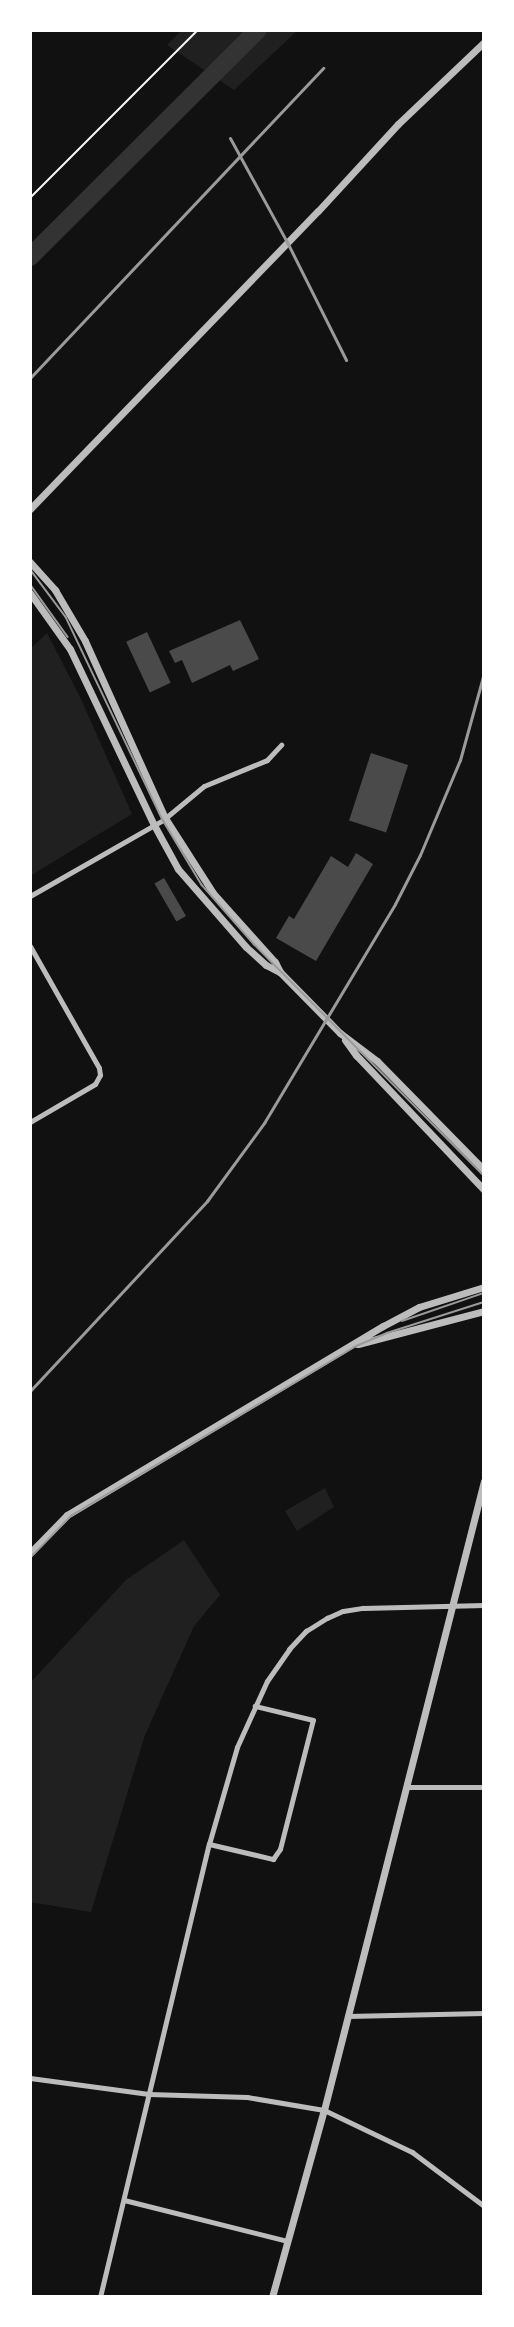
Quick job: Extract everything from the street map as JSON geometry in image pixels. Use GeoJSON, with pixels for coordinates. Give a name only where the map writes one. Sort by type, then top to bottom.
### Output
{"type":"FeatureCollection","features":[{"type":"Feature","properties":{"kind":"street"},"geometry":{"type":"LineString","coordinates":[[30,509],[318,211],[413,108],[484,42]]}},
{"type":"Feature","properties":{"kind":"street"},"geometry":{"type":"LineString","coordinates":[[30,562],[55,590],[85,641],[178,869],[203,901],[259,959],[280,972],[340,1033],[377,1061],[484,1170]]}},
{"type":"Feature","properties":{"kind":"street"},"geometry":{"type":"LineString","coordinates":[[30,593],[70,649],[159,822],[213,893],[275,962],[280,972]]}},
{"type":"Feature","properties":{"kind":"street"},"geometry":{"type":"LineString","coordinates":[[30,896],[159,822],[204,786],[267,760],[281,745]]}},
{"type":"Feature","properties":{"kind":"street"},"geometry":{"type":"LineString","coordinates":[[30,946],[99,1068],[100,1075],[94,1084],[30,1122]]}},
{"type":"Feature","properties":{"kind":"street"},"geometry":{"type":"LineString","coordinates":[[340,1033],[356,1055],[484,1190]]}},
{"type":"Feature","properties":{"kind":"street"},"geometry":{"type":"LineString","coordinates":[[30,1553],[67,1515],[353,1345],[419,1307],[484,1287]]}},
{"type":"Feature","properties":{"kind":"street"},"geometry":{"type":"LineString","coordinates":[[353,1345],[484,1311]]}},
{"type":"Feature","properties":{"kind":"street"},"geometry":{"type":"LineString","coordinates":[[272,2297],[324,2110],[484,1480]]}},
{"type":"Feature","properties":{"kind":"street"},"geometry":{"type":"LineString","coordinates":[[100,2297],[209,1844],[237,1747],[255,1706],[289,1649],[306,1631],[327,1618],[363,1608],[484,1605]]}},
{"type":"Feature","properties":{"kind":"street"},"geometry":{"type":"LineString","coordinates":[[209,1844],[273,1859],[280,1849],[313,1720],[255,1706]]}},
{"type":"Feature","properties":{"kind":"street"},"geometry":{"type":"LineString","coordinates":[[405,1787],[484,1787]]}},
{"type":"Feature","properties":{"kind":"street"},"geometry":{"type":"LineString","coordinates":[[347,2016],[484,2013]]}},
{"type":"Feature","properties":{"kind":"street"},"geometry":{"type":"LineString","coordinates":[[30,2078],[149,2094],[247,2097],[324,2110],[412,2152],[484,2206]]}},
{"type":"Feature","properties":{"kind":"street"},"geometry":{"type":"LineString","coordinates":[[124,2200],[287,2241]]}},
{"type":"Feature","properties":{"kind":"path"},"geometry":{"type":"LineString","coordinates":[[30,198],[198,30]]}},
{"type":"Feature","properties":{"kind":"shaded area"},"geometry":{"type":"Polygon","coordinates":[[[182,30],[298,30],[234,90],[167,45],[182,30]]]}},
{"type":"Feature","properties":{"kind":"shaded area"},"geometry":{"type":"Polygon","coordinates":[[[47,633],[80,697],[132,814],[30,876],[30,649],[47,633]]]}},
{"type":"Feature","properties":{"kind":"shaded area"},"geometry":{"type":"Polygon","coordinates":[[[325,1488],[334,1507],[297,1531],[285,1511],[325,1488]]]}},
{"type":"Feature","properties":{"kind":"shaded area"},"geometry":{"type":"Polygon","coordinates":[[[184,1540],[220,1595],[194,1626],[145,1735],[91,1912],[30,1902],[30,1683],[126,1580],[184,1540]]]}},
{"type":"Feature","properties":{"kind":"building"},"geometry":{"type":"Polygon","coordinates":[[[240,620],[259,659],[233,671],[230,665],[192,683],[182,660],[175,663],[169,651],[240,620]]]}},
{"type":"Feature","properties":{"kind":"building"},"geometry":{"type":"Polygon","coordinates":[[[147,632],[171,683],[150,692],[126,642],[147,632]]]}},
{"type":"Feature","properties":{"kind":"building"},"geometry":{"type":"Polygon","coordinates":[[[371,753],[408,765],[386,833],[349,821],[371,753]]]}},
{"type":"Feature","properties":{"kind":"building"},"geometry":{"type":"Polygon","coordinates":[[[356,853],[373,864],[316,961],[276,938],[289,916],[294,919],[331,856],[348,867],[356,853]]]}},
{"type":"Feature","properties":{"kind":"building"},"geometry":{"type":"Polygon","coordinates":[[[164,878],[186,916],[176,922],[154,884],[164,878]]]}},
{"type":"Feature","properties":{"kind":"waterway"},"geometry":{"type":"LineString","coordinates":[[30,257],[258,30]]}},
{"type":"Feature","properties":{"kind":"tram line"},"geometry":{"type":"LineString","coordinates":[[30,569],[66,617],[163,820],[202,885],[254,944],[484,1176]]}},
{"type":"Feature","properties":{"kind":"tram line"},"geometry":{"type":"LineString","coordinates":[[30,584],[68,637]]}},
{"type":"Feature","properties":{"kind":"tram line"},"geometry":{"type":"LineString","coordinates":[[402,1321],[484,1293]]}},
{"type":"Feature","properties":{"kind":"tram line"},"geometry":{"type":"LineString","coordinates":[[30,1558],[71,1516],[354,1347],[387,1333],[484,1302]]}},
{"type":"Feature","properties":{"kind":"railway"},"geometry":{"type":"LineString","coordinates":[[30,378],[323,68]]}},
{"type":"Feature","properties":{"kind":"railway"},"geometry":{"type":"LineString","coordinates":[[230,138],[287,242],[346,360]]}},
{"type":"Feature","properties":{"kind":"railway"},"geometry":{"type":"LineString","coordinates":[[30,1391],[207,1201],[264,1123],[395,904],[420,855],[460,760],[484,673]]}}]}
